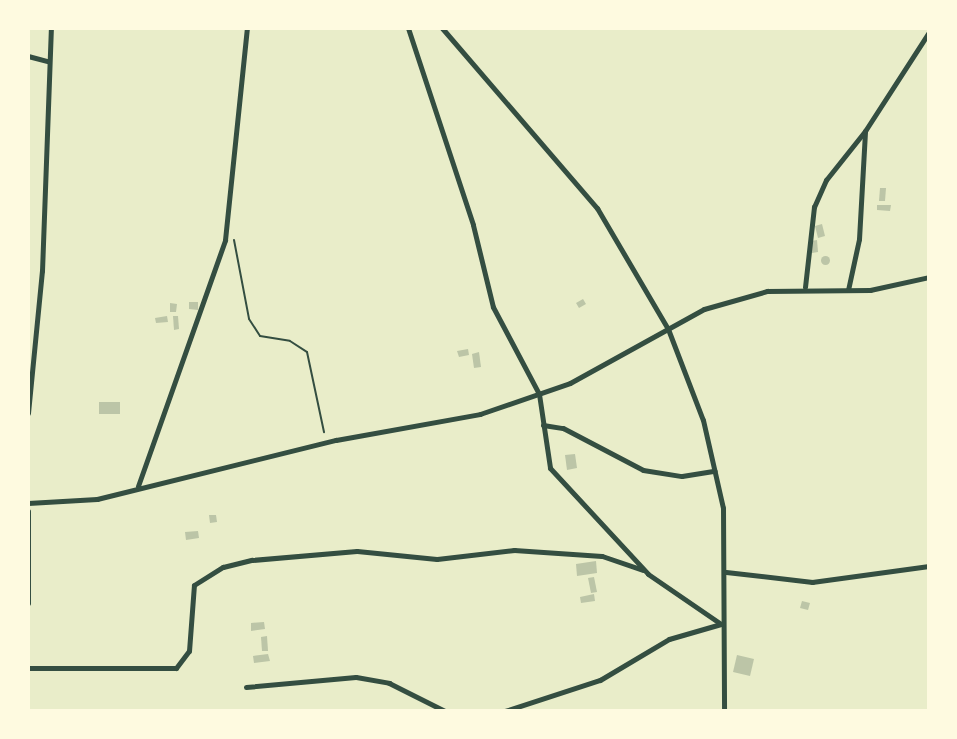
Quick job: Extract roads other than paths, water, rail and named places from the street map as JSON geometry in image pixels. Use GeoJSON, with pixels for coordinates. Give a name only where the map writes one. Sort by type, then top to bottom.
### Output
{"type":"FeatureCollection","features":[{"type":"Feature","properties":{"kind":"street"},"geometry":{"type":"LineString","coordinates":[[28,413],[45,214],[47,61],[51,28]]}},
{"type":"Feature","properties":{"kind":"street"},"geometry":{"type":"LineString","coordinates":[[138,486],[196,329],[227,217],[247,28]]}},
{"type":"Feature","properties":{"kind":"street"},"geometry":{"type":"LineString","coordinates":[[408,28],[473,225],[493,307],[539,394],[553,474],[643,570],[721,624]]}},
{"type":"Feature","properties":{"kind":"street"},"geometry":{"type":"LineString","coordinates":[[442,28],[597,208],[668,329],[715,471],[726,572],[721,624],[724,711]]}},
{"type":"Feature","properties":{"kind":"street"},"geometry":{"type":"LineString","coordinates":[[805,288],[814,207],[826,180],[865,131],[929,33]]}},
{"type":"Feature","properties":{"kind":"street"},"geometry":{"type":"LineString","coordinates":[[28,56],[47,61]]}},
{"type":"Feature","properties":{"kind":"street"},"geometry":{"type":"LineString","coordinates":[[848,290],[859,239],[865,131]]}},
{"type":"Feature","properties":{"kind":"street"},"geometry":{"type":"LineString","coordinates":[[28,503],[97,499],[138,486],[328,443],[480,414],[539,394],[721,303],[805,288],[848,290],[929,277]]}},
{"type":"Feature","properties":{"kind":"street"},"geometry":{"type":"LineString","coordinates":[[544,425],[563,428],[643,470],[682,476],[715,471]]}},
{"type":"Feature","properties":{"kind":"street"},"geometry":{"type":"LineString","coordinates":[[28,511],[28,603]]}},
{"type":"Feature","properties":{"kind":"street"},"geometry":{"type":"LineString","coordinates":[[28,668],[176,668],[189,651],[194,585],[214,570],[252,560],[365,551],[438,559],[522,550],[547,557],[603,556],[643,570]]}},
{"type":"Feature","properties":{"kind":"street"},"geometry":{"type":"LineString","coordinates":[[726,572],[812,582],[929,566]]}},
{"type":"Feature","properties":{"kind":"street"},"geometry":{"type":"LineString","coordinates":[[505,711],[600,680],[669,639],[721,624]]}},
{"type":"Feature","properties":{"kind":"street"},"geometry":{"type":"LineString","coordinates":[[246,687],[356,677],[389,683],[445,711]]}}]}
